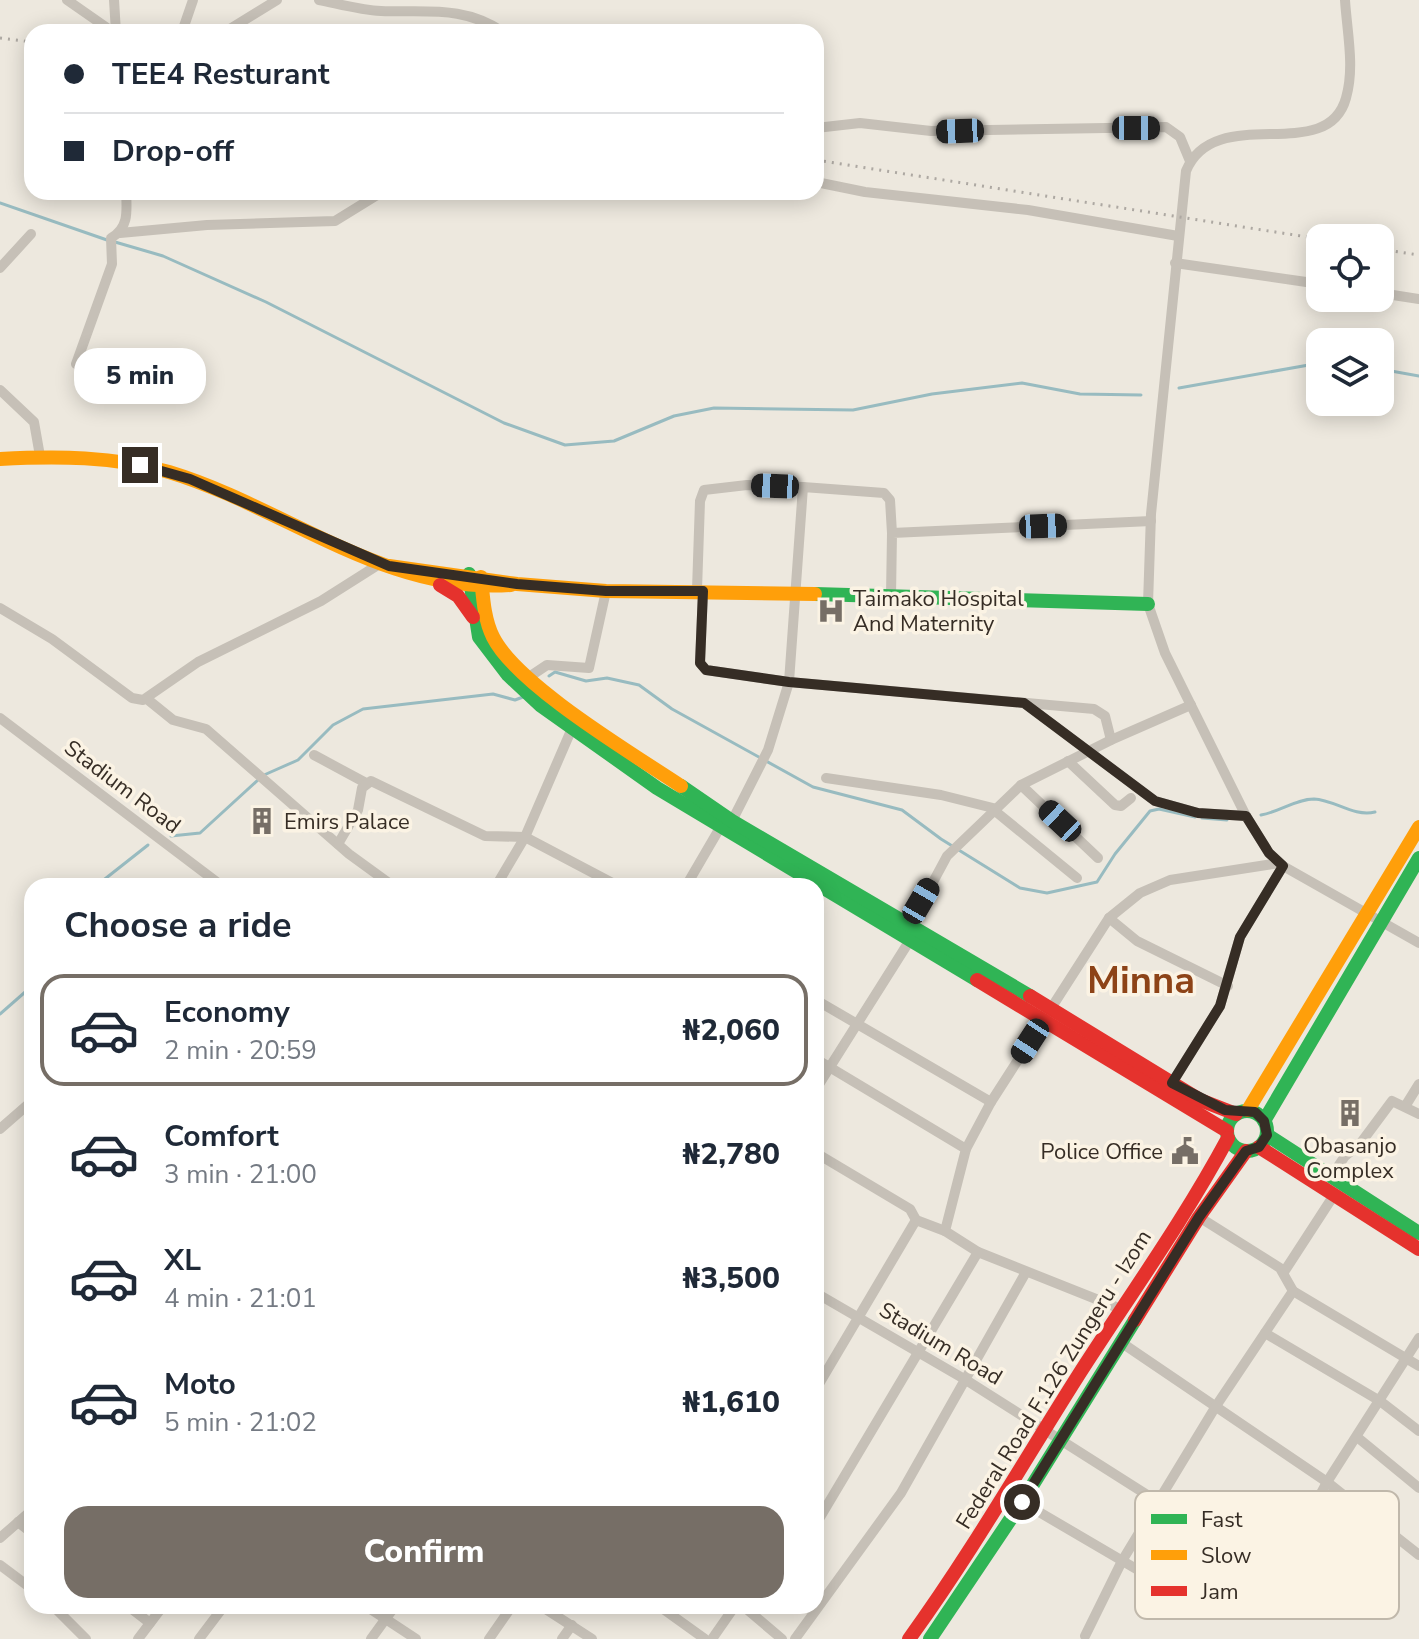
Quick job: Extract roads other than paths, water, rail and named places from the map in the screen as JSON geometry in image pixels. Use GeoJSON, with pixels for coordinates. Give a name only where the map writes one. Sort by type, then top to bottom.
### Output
{"type":"FeatureCollection","features":[{"type":"Feature","properties":{"kind":"main road"},"geometry":{"type":"LineString","coordinates":[[0,459],[40,456],[140,465],[190,479],[436,583],[458,596],[475,619]]}},
{"type":"Feature","properties":{"kind":"main road"},"geometry":{"type":"LineString","coordinates":[[385,564],[476,581],[606,591],[700,590],[1148,604]]}},
{"type":"Feature","properties":{"kind":"main road"},"geometry":{"type":"LineString","coordinates":[[436,583],[476,581]]}},
{"type":"Feature","properties":{"kind":"main road"},"geometry":{"type":"LineString","coordinates":[[476,581],[475,619],[480,640],[498,663],[575,722],[812,878]]}},
{"type":"Feature","properties":{"kind":"main road"},"geometry":{"type":"LineString","coordinates":[[476,581],[493,638],[575,722]]}},
{"type":"Feature","properties":{"kind":"main road"},"geometry":{"type":"LineString","coordinates":[[726,823],[911,923],[1228,1134],[1235,1147],[1259,1138],[1331,1177],[1419,1233]]}},
{"type":"Feature","properties":{"kind":"main road"},"geometry":{"type":"LineString","coordinates":[[1242,1112],[1419,827]]}},
{"type":"Feature","properties":{"kind":"main road","name":"Federal Road F.126 Zungeru - Izom"},"geometry":{"type":"LineString","coordinates":[[930,1639],[1022,1502],[1199,1217],[1259,1138],[1419,858]]}},
{"type":"Feature","properties":{"kind":"main road"},"geometry":{"type":"LineString","coordinates":[[824,885],[910,940],[1200,1100],[1242,1112],[1259,1138],[1334,1195],[1419,1249]]}},
{"type":"Feature","properties":{"kind":"main road","name":"Federal Road F.126 Zungeru - Izom"},"geometry":{"type":"LineString","coordinates":[[909,1639],[967,1555],[1044,1429],[1201,1188],[1242,1112]]}},
{"type":"Feature","properties":{"kind":"street"},"geometry":{"type":"LineString","coordinates":[[67,0],[102,24]]}},
{"type":"Feature","properties":{"kind":"street"},"geometry":{"type":"LineString","coordinates":[[114,0],[114,24]]}},
{"type":"Feature","properties":{"kind":"street"},"geometry":{"type":"LineString","coordinates":[[185,24],[193,0]]}},
{"type":"Feature","properties":{"kind":"street"},"geometry":{"type":"LineString","coordinates":[[238,24],[277,0]]}},
{"type":"Feature","properties":{"kind":"street"},"geometry":{"type":"LineString","coordinates":[[319,0],[380,11],[467,14],[491,24]]}},
{"type":"Feature","properties":{"kind":"street"},"geometry":{"type":"LineString","coordinates":[[1345,0],[1349,81],[1345,101],[1331,121],[1306,132],[1219,138],[1208,143],[1190,161],[1182,187],[1151,521],[1148,604],[1165,653],[1246,816],[1281,864],[1419,943]]}},
{"type":"Feature","properties":{"kind":"street"},"geometry":{"type":"LineString","coordinates":[[824,127],[860,123],[931,131],[1166,127],[1180,137],[1190,161]]}},
{"type":"Feature","properties":{"kind":"street"},"geometry":{"type":"LineString","coordinates":[[824,184],[865,192],[1028,210],[1178,236]]}},
{"type":"Feature","properties":{"kind":"street"},"geometry":{"type":"LineString","coordinates":[[76,364],[113,261],[113,240],[125,225],[126,200]]}},
{"type":"Feature","properties":{"kind":"street"},"geometry":{"type":"LineString","coordinates":[[113,240],[207,225],[335,221],[369,200]]}},
{"type":"Feature","properties":{"kind":"street"},"geometry":{"type":"LineString","coordinates":[[0,268],[31,234]]}},
{"type":"Feature","properties":{"kind":"street"},"geometry":{"type":"LineString","coordinates":[[1175,263],[1306,282]]}},
{"type":"Feature","properties":{"kind":"street"},"geometry":{"type":"LineString","coordinates":[[1394,295],[1419,299]]}},
{"type":"Feature","properties":{"kind":"street"},"geometry":{"type":"LineString","coordinates":[[0,390],[34,422],[40,456]]}},
{"type":"Feature","properties":{"kind":"street"},"geometry":{"type":"LineString","coordinates":[[891,596],[890,500],[884,493],[747,485],[704,490],[700,501],[700,663],[703,668],[789,682],[1094,709],[1105,716],[1111,740]]}},
{"type":"Feature","properties":{"kind":"street"},"geometry":{"type":"LineString","coordinates":[[691,878],[759,769],[789,682],[803,487]]}},
{"type":"Feature","properties":{"kind":"street"},"geometry":{"type":"LineString","coordinates":[[892,533],[1151,521]]}},
{"type":"Feature","properties":{"kind":"street"},"geometry":{"type":"LineString","coordinates":[[147,699],[198,662],[321,601],[385,564]]}},
{"type":"Feature","properties":{"kind":"street"},"geometry":{"type":"LineString","coordinates":[[529,677],[547,665],[589,668],[606,591]]}},
{"type":"Feature","properties":{"kind":"street"},"geometry":{"type":"LineString","coordinates":[[0,608],[52,639],[132,698],[147,699],[173,720],[206,729],[338,844],[383,878]]}},
{"type":"Feature","properties":{"kind":"street"},"geometry":{"type":"LineString","coordinates":[[1024,703],[1155,801],[1198,813],[1246,816]]}},
{"type":"Feature","properties":{"kind":"street"},"geometry":{"type":"LineString","coordinates":[[911,923],[947,856],[1021,785],[1191,705]]}},
{"type":"Feature","properties":{"kind":"street","name":"Stadium Road"},"geometry":{"type":"LineString","coordinates":[[0,718],[209,878]]}},
{"type":"Feature","properties":{"kind":"street"},"geometry":{"type":"LineString","coordinates":[[501,878],[525,837],[575,722]]}},
{"type":"Feature","properties":{"kind":"street"},"geometry":{"type":"LineString","coordinates":[[314,755],[366,783],[377,783],[485,836],[525,837],[603,878]]}},
{"type":"Feature","properties":{"kind":"street"},"geometry":{"type":"LineString","coordinates":[[1068,761],[1115,805],[1121,806],[1131,798]]}},
{"type":"Feature","properties":{"kind":"street"},"geometry":{"type":"LineString","coordinates":[[826,778],[941,795],[996,810],[1077,878]]}},
{"type":"Feature","properties":{"kind":"street"},"geometry":{"type":"LineString","coordinates":[[338,844],[355,816],[366,783]]}},
{"type":"Feature","properties":{"kind":"street"},"geometry":{"type":"LineString","coordinates":[[1021,785],[1098,858]]}},
{"type":"Feature","properties":{"kind":"street"},"geometry":{"type":"LineString","coordinates":[[945,1231],[966,1149],[991,1102],[1109,918],[1140,893],[1170,880],[1281,864]]}},
{"type":"Feature","properties":{"kind":"street"},"geometry":{"type":"LineString","coordinates":[[1172,1083],[1220,1006],[1249,916],[1281,864]]}},
{"type":"Feature","properties":{"kind":"street"},"geometry":{"type":"LineString","coordinates":[[1109,918],[1137,941],[1228,986]]}},
{"type":"Feature","properties":{"kind":"street"},"geometry":{"type":"LineString","coordinates":[[824,1077],[910,940]]}},
{"type":"Feature","properties":{"kind":"street"},"geometry":{"type":"LineString","coordinates":[[824,1005],[991,1102]]}},
{"type":"Feature","properties":{"kind":"street"},"geometry":{"type":"LineString","coordinates":[[824,1064],[966,1149]]}},
{"type":"Feature","properties":{"kind":"street"},"geometry":{"type":"LineString","coordinates":[[1406,1105],[1419,1084]]}},
{"type":"Feature","properties":{"kind":"street"},"geometry":{"type":"LineString","coordinates":[[1331,1177],[1392,1101],[1406,1105],[1419,1114]]}},
{"type":"Feature","properties":{"kind":"street"},"geometry":{"type":"LineString","coordinates":[[0,1129],[24,1108]]}},
{"type":"Feature","properties":{"kind":"street"},"geometry":{"type":"LineString","coordinates":[[824,1158],[910,1209],[916,1220],[945,1231],[978,1252],[1121,1309]]}},
{"type":"Feature","properties":{"kind":"street"},"geometry":{"type":"LineString","coordinates":[[1284,1272],[1334,1195]]}},
{"type":"Feature","properties":{"kind":"street"},"geometry":{"type":"LineString","coordinates":[[1199,1217],[1284,1272],[1293,1291],[1419,1366]]}},
{"type":"Feature","properties":{"kind":"street"},"geometry":{"type":"LineString","coordinates":[[824,1375],[916,1220]]}},
{"type":"Feature","properties":{"kind":"street"},"geometry":{"type":"LineString","coordinates":[[824,1511],[978,1252]]}},
{"type":"Feature","properties":{"kind":"street"},"geometry":{"type":"LineString","coordinates":[[824,1599],[901,1493],[1026,1272]]}},
{"type":"Feature","properties":{"kind":"street"},"geometry":{"type":"LineString","coordinates":[[1167,1491],[1216,1406],[1293,1291]]}},
{"type":"Feature","properties":{"kind":"street","name":"Stadium Road"},"geometry":{"type":"LineString","coordinates":[[824,1298],[966,1380],[1143,1491]]}},
{"type":"Feature","properties":{"kind":"street"},"geometry":{"type":"LineString","coordinates":[[1265,1333],[1380,1401],[1419,1431]]}},
{"type":"Feature","properties":{"kind":"street"},"geometry":{"type":"LineString","coordinates":[[1327,1482],[1419,1338]]}},
{"type":"Feature","properties":{"kind":"street"},"geometry":{"type":"LineString","coordinates":[[1122,1343],[1338,1491]]}},
{"type":"Feature","properties":{"kind":"street"},"geometry":{"type":"LineString","coordinates":[[1357,1437],[1419,1488]]}},
{"type":"Feature","properties":{"kind":"street","name":"Stadium Road"},"geometry":{"type":"LineString","coordinates":[[1322,1491],[1327,1482]]}},
{"type":"Feature","properties":{"kind":"street"},"geometry":{"type":"LineString","coordinates":[[1022,1502],[1135,1568]]}},
{"type":"Feature","properties":{"kind":"street"},"geometry":{"type":"LineString","coordinates":[[0,1538],[24,1517]]}},
{"type":"Feature","properties":{"kind":"street"},"geometry":{"type":"LineString","coordinates":[[18,1522],[24,1527]]}},
{"type":"Feature","properties":{"kind":"street"},"geometry":{"type":"LineString","coordinates":[[1399,1539],[1419,1555]]}},
{"type":"Feature","properties":{"kind":"street"},"geometry":{"type":"LineString","coordinates":[[1085,1636],[1135,1541]]}},
{"type":"Feature","properties":{"kind":"street"},"geometry":{"type":"LineString","coordinates":[[0,1565],[24,1583]]}},
{"type":"Feature","properties":{"kind":"street"},"geometry":{"type":"LineString","coordinates":[[61,1614],[86,1639]]}},
{"type":"Feature","properties":{"kind":"street"},"geometry":{"type":"LineString","coordinates":[[138,1614],[150,1623]]}},
{"type":"Feature","properties":{"kind":"street"},"geometry":{"type":"LineString","coordinates":[[138,1639],[157,1614]]}},
{"type":"Feature","properties":{"kind":"street"},"geometry":{"type":"LineString","coordinates":[[199,1639],[218,1614]]}},
{"type":"Feature","properties":{"kind":"street"},"geometry":{"type":"LineString","coordinates":[[378,1614],[416,1639]]}},
{"type":"Feature","properties":{"kind":"street"},"geometry":{"type":"LineString","coordinates":[[371,1639],[389,1614]]}},
{"type":"Feature","properties":{"kind":"street"},"geometry":{"type":"LineString","coordinates":[[489,1639],[506,1614]]}},
{"type":"Feature","properties":{"kind":"street"},"geometry":{"type":"LineString","coordinates":[[554,1614],[592,1639]]}},
{"type":"Feature","properties":{"kind":"street"},"geometry":{"type":"LineString","coordinates":[[670,1614],[705,1639]]}},
{"type":"Feature","properties":{"kind":"street"},"geometry":{"type":"LineString","coordinates":[[712,1639],[729,1614]]}},
{"type":"Feature","properties":{"kind":"street"},"geometry":{"type":"LineString","coordinates":[[756,1614],[782,1639]]}},
{"type":"Feature","properties":{"kind":"street"},"geometry":{"type":"LineString","coordinates":[[795,1639],[813,1614]]}},
{"type":"Feature","properties":{"kind":"street"},"geometry":{"type":"LineString","coordinates":[[562,1639],[572,1625]]}},
{"type":"Feature","properties":{"kind":"waterway"},"geometry":{"type":"LineString","coordinates":[[0,203],[107,240]]}},
{"type":"Feature","properties":{"kind":"waterway"},"geometry":{"type":"LineString","coordinates":[[115,242],[163,256],[266,302],[504,423],[565,445],[614,441],[674,416],[714,408],[853,410],[932,394],[1022,383],[1080,394],[1141,395]]}},
{"type":"Feature","properties":{"kind":"waterway"},"geometry":{"type":"LineString","coordinates":[[1179,388],[1306,365]]}},
{"type":"Feature","properties":{"kind":"waterway"},"geometry":{"type":"LineString","coordinates":[[1394,372],[1419,376]]}},
{"type":"Feature","properties":{"kind":"waterway"},"geometry":{"type":"LineString","coordinates":[[549,676],[555,672],[586,681],[607,678],[639,685],[672,709],[813,787],[902,810],[941,839],[1020,888],[1047,893],[1097,882],[1150,811],[1159,809],[1195,817]]}},
{"type":"Feature","properties":{"kind":"waterway"},"geometry":{"type":"LineString","coordinates":[[264,775],[298,760],[333,725],[363,709],[493,694],[515,700],[523,697]]}},
{"type":"Feature","properties":{"kind":"waterway"},"geometry":{"type":"LineString","coordinates":[[171,836],[200,833],[258,780]]}},
{"type":"Feature","properties":{"kind":"waterway"},"geometry":{"type":"LineString","coordinates":[[1261,815],[1314,799],[1359,812],[1375,812]]}},
{"type":"Feature","properties":{"kind":"waterway"},"geometry":{"type":"LineString","coordinates":[[1202,818],[1227,820]]}},
{"type":"Feature","properties":{"kind":"waterway"},"geometry":{"type":"LineString","coordinates":[[106,878],[148,845]]}},
{"type":"Feature","properties":{"kind":"waterway"},"geometry":{"type":"LineString","coordinates":[[0,1014],[24,993]]}},
{"type":"Feature","properties":{"kind":"railway"},"geometry":{"type":"LineString","coordinates":[[0,38],[24,41]]}},
{"type":"Feature","properties":{"kind":"railway"},"geometry":{"type":"LineString","coordinates":[[824,161],[1306,237]]}},
{"type":"Feature","properties":{"kind":"railway"},"geometry":{"type":"LineString","coordinates":[[1394,251],[1419,255]]}},
{"type":"Feature","properties":{"kind":"place","name":"Taimako Hospital And Maternity"},"geometry":{"type":"Point","coordinates":[831,611]}},
{"type":"Feature","properties":{"kind":"place","name":"Emirs Palace"},"geometry":{"type":"Point","coordinates":[262,821]}},
{"type":"Feature","properties":{"kind":"place","name":"Obasanjo Complex"},"geometry":{"type":"Point","coordinates":[1350,1113]}},
{"type":"Feature","properties":{"kind":"place","name":"Police Office"},"geometry":{"type":"Point","coordinates":[1185,1151]}},
{"type":"Feature","properties":{"kind":"district","name":"Minna"},"geometry":{"type":"Point","coordinates":[1141,980]}}]}
